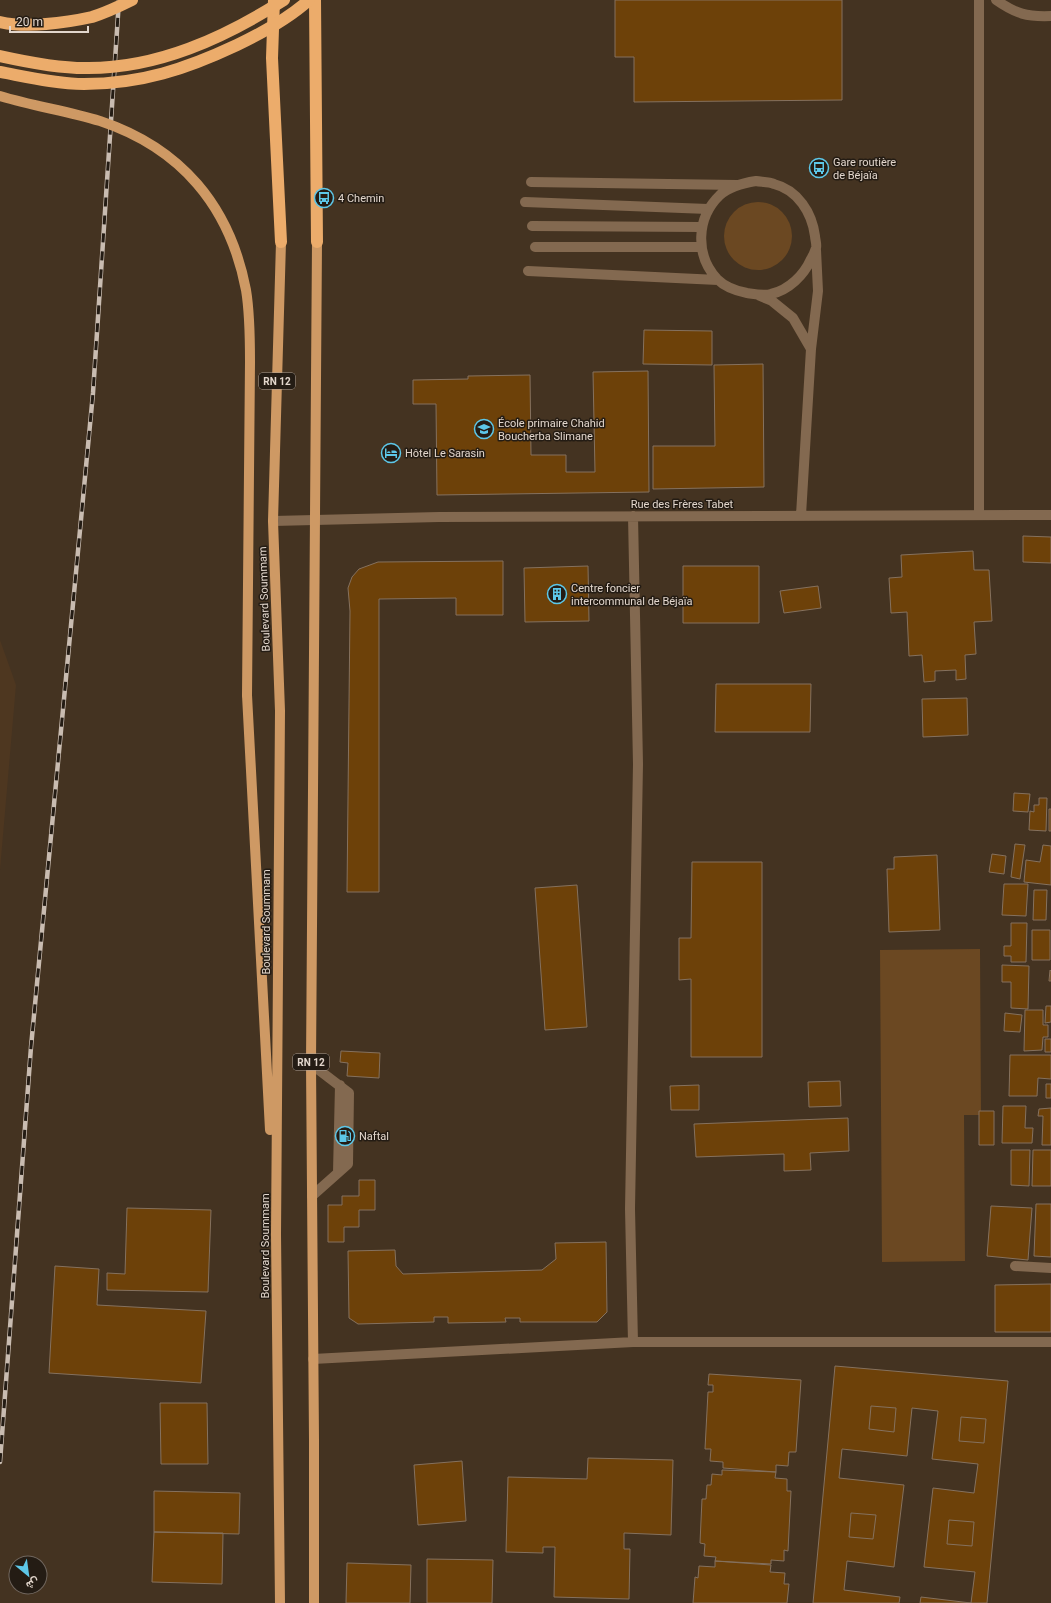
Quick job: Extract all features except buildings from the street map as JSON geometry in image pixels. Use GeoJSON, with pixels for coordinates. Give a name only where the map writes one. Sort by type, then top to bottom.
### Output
{"type":"FeatureCollection","features":[{"type":"Feature","properties":{"kind":"highway"},"geometry":{"type":"LineString","coordinates":[[0,22],[9,24],[58,22],[93,16],[132,0]]}},
{"type":"Feature","properties":{"kind":"highway","name":"RN 12"},"geometry":{"type":"LineString","coordinates":[[274,0],[272,58],[281,242]]}},
{"type":"Feature","properties":{"kind":"highway"},"geometry":{"type":"LineString","coordinates":[[0,56],[44,64],[84,68],[127,66],[172,55],[214,39],[250,21],[284,0]]}},
{"type":"Feature","properties":{"kind":"highway"},"geometry":{"type":"LineString","coordinates":[[0,72],[84,84],[130,81],[176,71],[220,53],[258,35],[299,9],[309,0]]}},
{"type":"Feature","properties":{"kind":"highway","name":"RN 12"},"geometry":{"type":"LineString","coordinates":[[315,0],[317,242]]}},
{"type":"Feature","properties":{"kind":"main road"},"geometry":{"type":"LineString","coordinates":[[0,96],[99,121],[140,138],[170,158],[195,180],[215,207],[229,233],[241,269],[246,292],[249,321],[250,370],[247,695],[276,1234]]}},
{"type":"Feature","properties":{"kind":"main road","name":"Boulevard Soummam"},"geometry":{"type":"LineString","coordinates":[[280,1603],[276,1234],[280,711],[273,521],[281,242]]}},
{"type":"Feature","properties":{"kind":"main road","name":"RN 12"},"geometry":{"type":"LineString","coordinates":[[314,1603],[311,1064],[317,242]]}},
{"type":"Feature","properties":{"kind":"street"},"geometry":{"type":"LineString","coordinates":[[979,0],[979,515]]}},
{"type":"Feature","properties":{"kind":"street"},"geometry":{"type":"LineString","coordinates":[[996,0],[1010,10],[1032,16],[1051,16]]}},
{"type":"Feature","properties":{"kind":"street"},"geometry":{"type":"LineString","coordinates":[[531,182],[737,185],[756,181],[775,184],[792,193],[806,207],[813,225],[816,247],[818,290],[811,349],[801,515]]}},
{"type":"Feature","properties":{"kind":"street"},"geometry":{"type":"LineString","coordinates":[[737,185],[720,194],[708,209],[701,228],[701,247],[706,265],[718,280],[734,291],[755,294],[771,294],[787,288],[800,276],[810,262],[816,247]]}},
{"type":"Feature","properties":{"kind":"street"},"geometry":{"type":"LineString","coordinates":[[525,202],[708,209]]}},
{"type":"Feature","properties":{"kind":"street"},"geometry":{"type":"LineString","coordinates":[[532,226],[701,228]]}},
{"type":"Feature","properties":{"kind":"street"},"geometry":{"type":"LineString","coordinates":[[535,247],[701,247]]}},
{"type":"Feature","properties":{"kind":"street"},"geometry":{"type":"LineString","coordinates":[[528,272],[718,280]]}},
{"type":"Feature","properties":{"kind":"street"},"geometry":{"type":"LineString","coordinates":[[755,294],[772,301],[793,318],[811,349]]}},
{"type":"Feature","properties":{"kind":"street","name":"Rue des Frères Tabet"},"geometry":{"type":"LineString","coordinates":[[314,520],[439,517],[1051,515]]}},
{"type":"Feature","properties":{"kind":"street"},"geometry":{"type":"LineString","coordinates":[[633,516],[638,764],[630,1209],[633,1342]]}},
{"type":"Feature","properties":{"kind":"street"},"geometry":{"type":"LineString","coordinates":[[273,521],[314,520]]}},
{"type":"Feature","properties":{"kind":"street"},"geometry":{"type":"LineString","coordinates":[[311,1064],[340,1085],[338,1172],[312,1196]]}},
{"type":"Feature","properties":{"kind":"street"},"geometry":{"type":"LineString","coordinates":[[1015,1266],[1051,1268]]}},
{"type":"Feature","properties":{"kind":"street"},"geometry":{"type":"LineString","coordinates":[[313,1359],[633,1342],[1051,1342]]}},
{"type":"Feature","properties":{"kind":"shaded area"},"geometry":{"type":"Polygon","coordinates":[[[751,202],[765,202],[777,207],[787,217],[792,229],[792,243],[787,255],[777,265],[765,270],[751,270],[739,265],[729,255],[724,243],[724,229],[729,217],[739,207],[751,202]]]}},
{"type":"Feature","properties":{"kind":"shaded area"},"geometry":{"type":"Polygon","coordinates":[[[0,640],[16,685],[0,870],[0,640]]]}},
{"type":"Feature","properties":{"kind":"shaded area"},"geometry":{"type":"Polygon","coordinates":[[[980,949],[981,1115],[964,1115],[965,1261],[882,1262],[880,950],[980,949]]]}},
{"type":"Feature","properties":{"kind":"railway"},"geometry":{"type":"LineString","coordinates":[[0,1462],[31,1047],[93,393],[119,0]]}},
{"type":"Feature","properties":{"kind":"place","name":"Gare routière de Béjaïa"},"geometry":{"type":"Point","coordinates":[819,168]}},
{"type":"Feature","properties":{"kind":"place","name":"4 Chemin"},"geometry":{"type":"Point","coordinates":[324,198]}},
{"type":"Feature","properties":{"kind":"place","name":"École primaire Chahid Boucherba Slimane"},"geometry":{"type":"Point","coordinates":[484,429]}},
{"type":"Feature","properties":{"kind":"place","name":"Hôtel Le Sarasin"},"geometry":{"type":"Point","coordinates":[391,453]}},
{"type":"Feature","properties":{"kind":"place","name":"Centre foncier intercommunal de Béjaïa"},"geometry":{"type":"Point","coordinates":[557,594]}},
{"type":"Feature","properties":{"kind":"place","name":"Naftal"},"geometry":{"type":"Point","coordinates":[345,1136]}}]}
